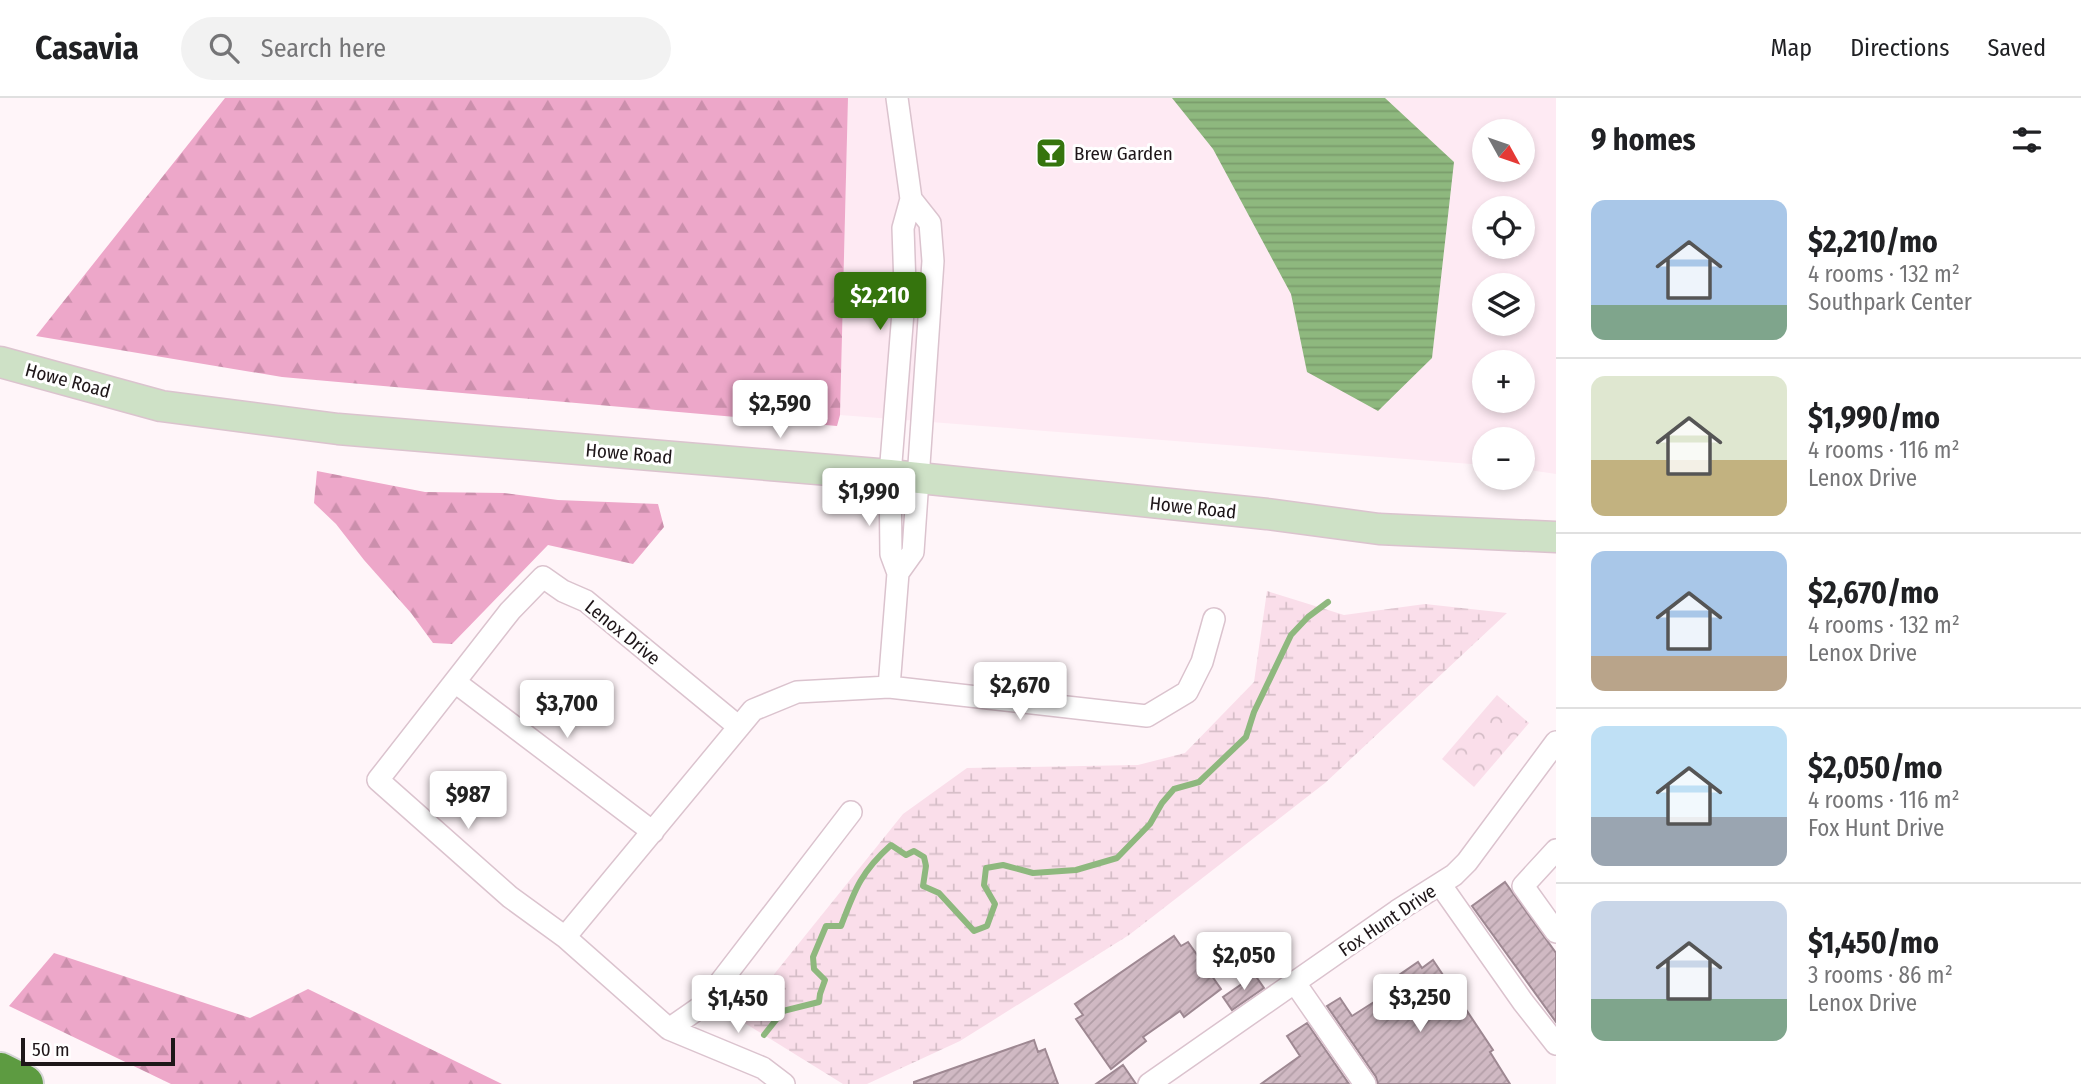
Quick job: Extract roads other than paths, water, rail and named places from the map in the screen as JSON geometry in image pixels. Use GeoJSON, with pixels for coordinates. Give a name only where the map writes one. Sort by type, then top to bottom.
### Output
{"type":"FeatureCollection","features":[{"type":"Feature","properties":{"kind":"highway"},"geometry":{"type":"LineString","coordinates":[[0,1072],[23,1084]]}},
{"type":"Feature","properties":{"kind":"street"},"geometry":{"type":"LineString","coordinates":[[889,687],[898,573],[913,552],[903,476],[932,300],[933,261],[930,223],[911,199],[897,98]]}},
{"type":"Feature","properties":{"kind":"street","name":"Howe Road"},"geometry":{"type":"LineString","coordinates":[[0,362],[161,406],[338,429],[903,476],[1379,528],[1556,537]]}},
{"type":"Feature","properties":{"kind":"street","name":"Lenox Drive"},"geometry":{"type":"LineString","coordinates":[[739,727],[586,601],[563,591],[543,577],[510,611],[378,780],[510,897],[565,937],[669,1030],[763,1068],[784,1084]]}},
{"type":"Feature","properties":{"kind":"street"},"geometry":{"type":"LineString","coordinates":[[565,937],[753,710],[797,692],[889,687],[1147,716],[1186,692],[1202,662],[1213,619]]}},
{"type":"Feature","properties":{"kind":"street"},"geometry":{"type":"LineString","coordinates":[[455,682],[653,832]]}},
{"type":"Feature","properties":{"kind":"street","name":"Fox Hunt Drive"},"geometry":{"type":"LineString","coordinates":[[1149,1084],[1397,911],[1454,875],[1552,756]]}},
{"type":"Feature","properties":{"kind":"street"},"geometry":{"type":"LineString","coordinates":[[669,1030],[702,1006],[850,812]]}},
{"type":"Feature","properties":{"kind":"street"},"geometry":{"type":"LineString","coordinates":[[1556,850],[1523,886],[1556,932]]}},
{"type":"Feature","properties":{"kind":"street"},"geometry":{"type":"LineString","coordinates":[[1440,884],[1556,1044]]}},
{"type":"Feature","properties":{"kind":"street"},"geometry":{"type":"LineString","coordinates":[[1295,983],[1365,1084]]}},
{"type":"Feature","properties":{"kind":"waterway"},"geometry":{"type":"LineString","coordinates":[[764,1035],[783,1011],[819,1002],[825,980],[814,969],[813,957],[826,926],[841,926],[860,882],[872,864],[891,845],[906,855],[914,851],[924,857],[926,866],[923,886],[939,893],[974,931],[987,926],[995,904],[984,885],[986,868],[1003,865],[1033,873],[1076,870],[1117,858],[1150,824],[1174,789],[1199,782],[1246,737],[1254,712],[1291,635],[1308,617],[1328,602]]}},
{"type":"Feature","properties":{"kind":"place","name":"Brew Garden"},"geometry":{"type":"Point","coordinates":[1051,153]}}]}
